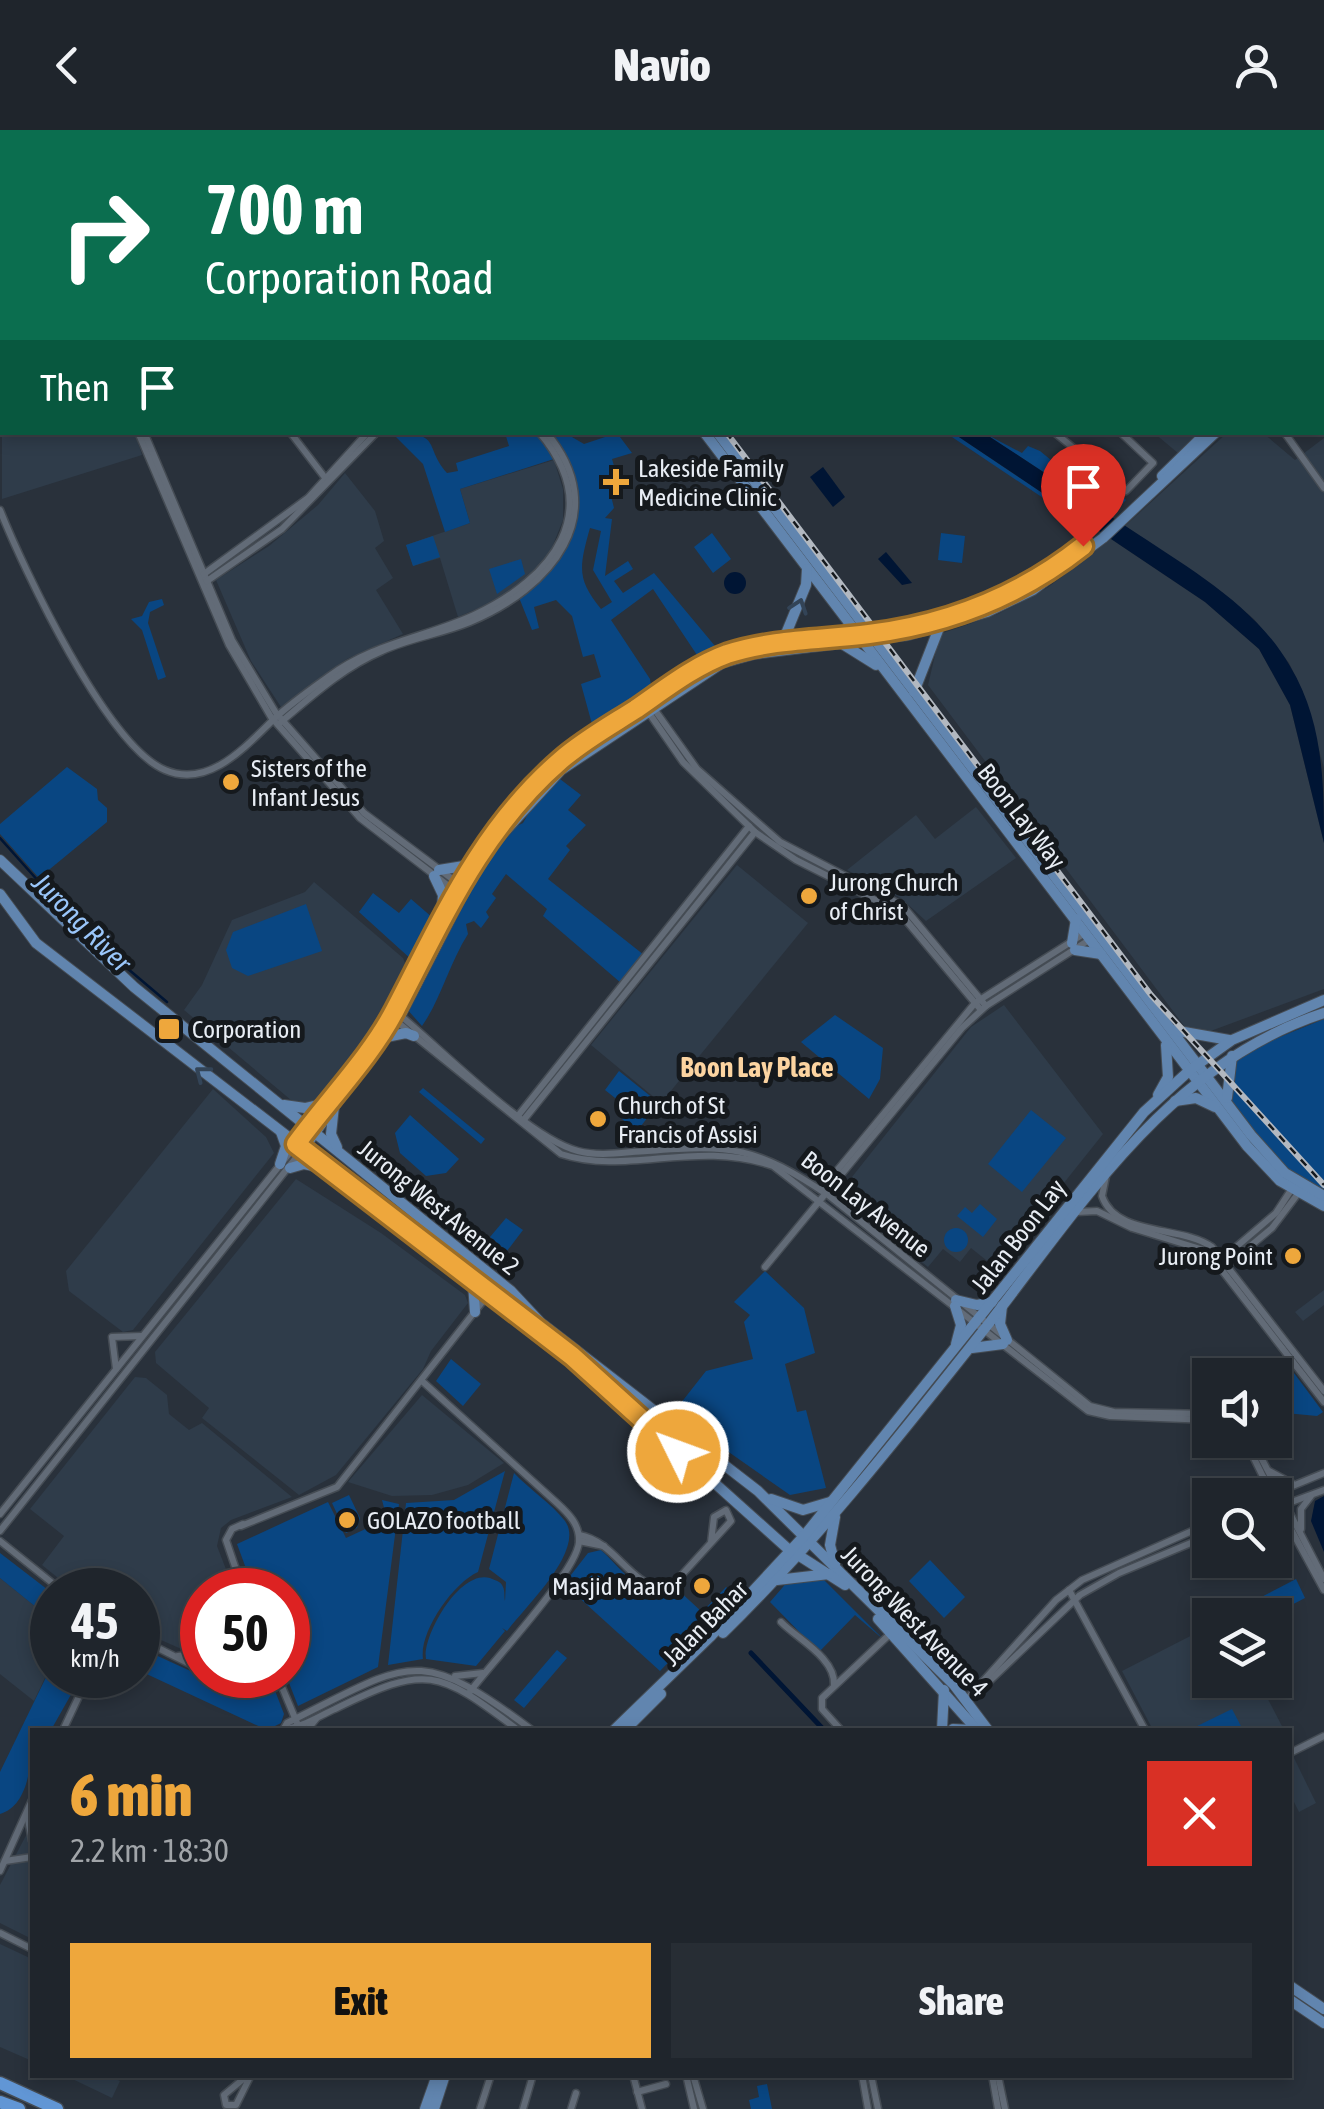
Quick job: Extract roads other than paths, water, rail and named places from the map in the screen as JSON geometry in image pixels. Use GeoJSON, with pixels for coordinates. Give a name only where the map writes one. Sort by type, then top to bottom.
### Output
{"type":"FeatureCollection","features":[{"type":"Feature","properties":{"kind":"highway"},"geometry":{"type":"LineString","coordinates":[[0,2084],[58,2109]]}},
{"type":"Feature","properties":{"kind":"highway"},"geometry":{"type":"LineString","coordinates":[[0,2102],[20,2109]]}},
{"type":"Feature","properties":{"kind":"main road","name":"Boon Lay Way"},"geometry":{"type":"LineString","coordinates":[[706,435],[806,568],[914,692],[1202,1077],[1262,1164],[1324,1206]]}},
{"type":"Feature","properties":{"kind":"main road","name":"Boon Lay Way"},"geometry":{"type":"LineString","coordinates":[[719,435],[861,620],[888,674],[1076,918],[1092,933],[1102,954],[1167,1032]]}},
{"type":"Feature","properties":{"kind":"main road"},"geometry":{"type":"LineString","coordinates":[[1118,520],[1145,484],[1179,464],[1204,435]]}},
{"type":"Feature","properties":{"kind":"main road"},"geometry":{"type":"LineString","coordinates":[[281,1103],[306,1108],[330,1103],[385,1038],[470,865],[541,778],[564,757],[733,652],[782,642],[868,638],[942,626],[986,612],[1033,590],[1101,536],[1213,435]]}},
{"type":"Feature","properties":{"kind":"main road"},"geometry":{"type":"LineString","coordinates":[[701,670],[754,654],[843,645],[996,601],[1030,584],[1101,536]]}},
{"type":"Feature","properties":{"kind":"main road"},"geometry":{"type":"LineString","coordinates":[[782,642],[789,635],[808,580],[806,568]]}},
{"type":"Feature","properties":{"kind":"main road"},"geometry":{"type":"LineString","coordinates":[[861,620],[875,629],[890,631]]}},
{"type":"Feature","properties":{"kind":"main road"},"geometry":{"type":"LineString","coordinates":[[914,692],[932,639],[942,626]]}},
{"type":"Feature","properties":{"kind":"main road"},"geometry":{"type":"LineString","coordinates":[[843,645],[888,674]]}},
{"type":"Feature","properties":{"kind":"main road"},"geometry":{"type":"LineString","coordinates":[[300,1146],[396,1017],[440,916],[483,854],[538,790],[647,706]]}},
{"type":"Feature","properties":{"kind":"main road","name":"Jurong West Avenue 2"},"geometry":{"type":"LineString","coordinates":[[0,860],[110,966],[500,1283],[541,1323],[758,1491],[808,1539]]}},
{"type":"Feature","properties":{"kind":"main road"},"geometry":{"type":"LineString","coordinates":[[440,916],[442,895],[436,873],[470,865]]}},
{"type":"Feature","properties":{"kind":"main road","name":"Jurong West Avenue 2"},"geometry":{"type":"LineString","coordinates":[[0,894],[36,943],[506,1309],[572,1356],[652,1431],[771,1529],[794,1554]]}},
{"type":"Feature","properties":{"kind":"main road"},"geometry":{"type":"LineString","coordinates":[[1076,918],[1074,946],[1102,954]]}},
{"type":"Feature","properties":{"kind":"main road","name":"Jalan Boon Lay"},"geometry":{"type":"LineString","coordinates":[[834,1506],[967,1350],[1112,1148],[1151,1106],[1193,1067],[1232,1040],[1324,1000]]}},
{"type":"Feature","properties":{"kind":"main road","name":"Jalan Boon Lay"},"geometry":{"type":"LineString","coordinates":[[997,1304],[1174,1101],[1232,1056],[1278,1030],[1324,1013]]}},
{"type":"Feature","properties":{"kind":"main road"},"geometry":{"type":"LineString","coordinates":[[1151,1106],[1170,1065],[1167,1032],[1232,1040]]}},
{"type":"Feature","properties":{"kind":"main road"},"geometry":{"type":"LineString","coordinates":[[385,1038],[406,1033],[414,1036]]}},
{"type":"Feature","properties":{"kind":"main road"},"geometry":{"type":"LineString","coordinates":[[1174,1101],[1196,1098],[1224,1107],[1232,1056]]}},
{"type":"Feature","properties":{"kind":"main road"},"geometry":{"type":"LineString","coordinates":[[330,1103],[331,1134],[344,1156]]}},
{"type":"Feature","properties":{"kind":"main road"},"geometry":{"type":"LineString","coordinates":[[281,1131],[285,1166],[312,1165],[333,1172]]}},
{"type":"Feature","properties":{"kind":"main road","name":"Boon Lay Way"},"geometry":{"type":"LineString","coordinates":[[1297,1188],[1324,1196]]}},
{"type":"Feature","properties":{"kind":"main road"},"geometry":{"type":"LineString","coordinates":[[472,1282],[478,1311],[506,1309]]}},
{"type":"Feature","properties":{"kind":"main road"},"geometry":{"type":"LineString","coordinates":[[954,1349],[961,1325],[956,1304],[997,1304],[1005,1342],[984,1343],[967,1350]]}},
{"type":"Feature","properties":{"kind":"main road","name":"Jalan Boon Lay"},"geometry":{"type":"LineString","coordinates":[[794,1554],[954,1349],[982,1324]]}},
{"type":"Feature","properties":{"kind":"main road"},"geometry":{"type":"LineString","coordinates":[[758,1491],[790,1509],[834,1506],[830,1546],[834,1572],[777,1580]]}},
{"type":"Feature","properties":{"kind":"main road"},"geometry":{"type":"LineString","coordinates":[[762,1582],[778,1552],[771,1529]]}},
{"type":"Feature","properties":{"kind":"main road","name":"Jurong West Avenue 4"},"geometry":{"type":"LineString","coordinates":[[808,1539],[891,1633],[948,1687]]}},
{"type":"Feature","properties":{"kind":"main road","name":"Jurong West Avenue 4"},"geometry":{"type":"LineString","coordinates":[[794,1554],[834,1572],[986,1728]]}},
{"type":"Feature","properties":{"kind":"main road","name":"Jalan Bahar"},"geometry":{"type":"LineString","coordinates":[[617,1728],[643,1708],[777,1580],[794,1554]]}},
{"type":"Feature","properties":{"kind":"main road","name":"Jalan Bahar"},"geometry":{"type":"LineString","coordinates":[[628,1728],[762,1582],[794,1554]]}},
{"type":"Feature","properties":{"kind":"main road"},"geometry":{"type":"LineString","coordinates":[[949,1728],[948,1687],[978,1685]]}},
{"type":"Feature","properties":{"kind":"main road","name":"Jurong West Avenue 4"},"geometry":{"type":"LineString","coordinates":[[965,1706],[974,1728]]}},
{"type":"Feature","properties":{"kind":"main road"},"geometry":{"type":"LineString","coordinates":[[1292,1987],[1324,2009]]}},
{"type":"Feature","properties":{"kind":"main road"},"geometry":{"type":"LineString","coordinates":[[1292,2001],[1324,2023]]}},
{"type":"Feature","properties":{"kind":"main road"},"geometry":{"type":"LineString","coordinates":[[430,2108],[436,2078]]}},
{"type":"Feature","properties":{"kind":"main road"},"geometry":{"type":"LineString","coordinates":[[430,2108],[444,2078]]}},
{"type":"Feature","properties":{"kind":"street"},"geometry":{"type":"LineString","coordinates":[[142,435],[237,663],[277,721],[364,813],[459,889]]}},
{"type":"Feature","properties":{"kind":"street"},"geometry":{"type":"LineString","coordinates":[[292,435],[328,481]]}},
{"type":"Feature","properties":{"kind":"street"},"geometry":{"type":"LineString","coordinates":[[328,481],[366,435]]}},
{"type":"Feature","properties":{"kind":"street"},"geometry":{"type":"LineString","coordinates":[[202,579],[282,528],[374,435]]}},
{"type":"Feature","properties":{"kind":"street"},"geometry":{"type":"LineString","coordinates":[[0,510],[39,602],[95,692],[150,761],[178,774],[209,771],[372,656],[474,620],[517,596],[551,568],[570,536],[575,500],[570,473],[544,435]]}},
{"type":"Feature","properties":{"kind":"street"},"geometry":{"type":"LineString","coordinates":[[1058,435],[1122,490],[1145,484],[1153,460],[1124,435]]}},
{"type":"Feature","properties":{"kind":"street"},"geometry":{"type":"LineString","coordinates":[[1286,435],[1324,488]]}},
{"type":"Feature","properties":{"kind":"street"},"geometry":{"type":"LineString","coordinates":[[647,706],[690,770],[784,853],[851,881],[892,906],[981,1005]]}},
{"type":"Feature","properties":{"kind":"street"},"geometry":{"type":"LineString","coordinates":[[520,1118],[755,826]]}},
{"type":"Feature","properties":{"kind":"street"},"geometry":{"type":"LineString","coordinates":[[765,1268],[981,1005],[1092,933]]}},
{"type":"Feature","properties":{"kind":"street","name":"Boon Lay Avenue"},"geometry":{"type":"LineString","coordinates":[[396,1017],[414,1036],[520,1118],[565,1147],[588,1154],[704,1146],[737,1149],[785,1166],[956,1304],[1096,1408],[1192,1416]]}},
{"type":"Feature","properties":{"kind":"street","name":"Boon Lay Avenue"},"geometry":{"type":"LineString","coordinates":[[396,1017],[520,1118]]}},
{"type":"Feature","properties":{"kind":"street"},"geometry":{"type":"LineString","coordinates":[[0,1532],[300,1146]]}},
{"type":"Feature","properties":{"kind":"street"},"geometry":{"type":"LineString","coordinates":[[0,1514],[285,1166]]}},
{"type":"Feature","properties":{"kind":"street"},"geometry":{"type":"LineString","coordinates":[[1106,1175],[1102,1196],[1110,1210],[1149,1228],[1193,1236],[1215,1250],[1324,1402]]}},
{"type":"Feature","properties":{"kind":"street"},"geometry":{"type":"LineString","coordinates":[[1223,1264],[1297,1188]]}},
{"type":"Feature","properties":{"kind":"street"},"geometry":{"type":"LineString","coordinates":[[1223,1264],[1272,1228],[1297,1188]]}},
{"type":"Feature","properties":{"kind":"street"},"geometry":{"type":"LineString","coordinates":[[1076,1212],[1097,1211],[1132,1228],[1194,1246],[1223,1264],[1324,1390]]}},
{"type":"Feature","properties":{"kind":"street"},"geometry":{"type":"LineString","coordinates":[[1215,1250],[1234,1250]]}},
{"type":"Feature","properties":{"kind":"street"},"geometry":{"type":"LineString","coordinates":[[235,1568],[226,1544],[230,1532],[325,1495],[500,1283]]}},
{"type":"Feature","properties":{"kind":"street"},"geometry":{"type":"LineString","coordinates":[[116,1370],[112,1337],[143,1336]]}},
{"type":"Feature","properties":{"kind":"street"},"geometry":{"type":"LineString","coordinates":[[422,1381],[557,1503],[574,1521],[579,1538],[571,1565],[471,1689]]}},
{"type":"Feature","properties":{"kind":"street"},"geometry":{"type":"LineString","coordinates":[[1257,1458],[1267,1478]]}},
{"type":"Feature","properties":{"kind":"street"},"geometry":{"type":"LineString","coordinates":[[1265,1473],[1295,1485]]}},
{"type":"Feature","properties":{"kind":"street"},"geometry":{"type":"LineString","coordinates":[[1264,1478],[1265,1473]]}},
{"type":"Feature","properties":{"kind":"street"},"geometry":{"type":"LineString","coordinates":[[1292,1488],[1324,1474]]}},
{"type":"Feature","properties":{"kind":"street"},"geometry":{"type":"LineString","coordinates":[[1292,1498],[1324,1490]]}},
{"type":"Feature","properties":{"kind":"street"},"geometry":{"type":"LineString","coordinates":[[1303,1536],[1301,1509],[1314,1493]]}},
{"type":"Feature","properties":{"kind":"street"},"geometry":{"type":"LineString","coordinates":[[579,1538],[597,1538],[646,1583],[662,1590],[673,1584],[731,1521],[724,1510],[714,1517],[711,1542]]}},
{"type":"Feature","properties":{"kind":"street"},"geometry":{"type":"LineString","coordinates":[[1292,1522],[1324,1578]]}},
{"type":"Feature","properties":{"kind":"street"},"geometry":{"type":"LineString","coordinates":[[950,1728],[978,1685],[1069,1590],[1100,1570],[1192,1531]]}},
{"type":"Feature","properties":{"kind":"street"},"geometry":{"type":"LineString","coordinates":[[1292,1531],[1324,1590]]}},
{"type":"Feature","properties":{"kind":"street"},"geometry":{"type":"LineString","coordinates":[[0,1541],[34,1568]]}},
{"type":"Feature","properties":{"kind":"street"},"geometry":{"type":"LineString","coordinates":[[965,1706],[1076,1599],[1119,1573],[1192,1543]]}},
{"type":"Feature","properties":{"kind":"street"},"geometry":{"type":"LineString","coordinates":[[1069,1590],[1144,1728]]}},
{"type":"Feature","properties":{"kind":"street"},"geometry":{"type":"LineString","coordinates":[[780,1622],[798,1633],[832,1670],[837,1683]]}},
{"type":"Feature","properties":{"kind":"street"},"geometry":{"type":"LineString","coordinates":[[839,1728],[821,1704],[837,1683],[891,1633]]}},
{"type":"Feature","properties":{"kind":"street"},"geometry":{"type":"LineString","coordinates":[[160,1648],[180,1658]]}},
{"type":"Feature","properties":{"kind":"street"},"geometry":{"type":"LineString","coordinates":[[297,1725],[386,1675],[424,1670],[454,1676],[484,1673]]}},
{"type":"Feature","properties":{"kind":"street"},"geometry":{"type":"LineString","coordinates":[[454,1676],[529,1728]]}},
{"type":"Feature","properties":{"kind":"street"},"geometry":{"type":"LineString","coordinates":[[297,1725],[404,1679],[434,1679],[471,1689],[516,1728]]}},
{"type":"Feature","properties":{"kind":"street"},"geometry":{"type":"LineString","coordinates":[[65,1728],[79,1698]]}},
{"type":"Feature","properties":{"kind":"street"},"geometry":{"type":"LineString","coordinates":[[286,1698],[297,1725]]}},
{"type":"Feature","properties":{"kind":"street"},"geometry":{"type":"LineString","coordinates":[[1292,1751],[1324,1736]]}},
{"type":"Feature","properties":{"kind":"street"},"geometry":{"type":"LineString","coordinates":[[0,1871],[30,1805]]}},
{"type":"Feature","properties":{"kind":"street"},"geometry":{"type":"LineString","coordinates":[[27,1812],[30,1829]]}},
{"type":"Feature","properties":{"kind":"street"},"geometry":{"type":"LineString","coordinates":[[17,1834],[30,1840]]}},
{"type":"Feature","properties":{"kind":"street"},"geometry":{"type":"LineString","coordinates":[[12,1846],[30,1855]]}},
{"type":"Feature","properties":{"kind":"street"},"geometry":{"type":"LineString","coordinates":[[4,1862],[30,1856]]}},
{"type":"Feature","properties":{"kind":"street"},"geometry":{"type":"LineString","coordinates":[[0,1933],[30,1948]]}},
{"type":"Feature","properties":{"kind":"street"},"geometry":{"type":"LineString","coordinates":[[245,2078],[224,2094],[226,2105],[236,2105],[248,2078]]}},
{"type":"Feature","properties":{"kind":"street"},"geometry":{"type":"LineString","coordinates":[[480,2109],[490,2078]]}},
{"type":"Feature","properties":{"kind":"street"},"geometry":{"type":"LineString","coordinates":[[522,2109],[532,2078]]}},
{"type":"Feature","properties":{"kind":"street"},"geometry":{"type":"LineString","coordinates":[[633,2078],[642,2109]]}},
{"type":"Feature","properties":{"kind":"street"},"geometry":{"type":"LineString","coordinates":[[687,2078],[694,2109]]}},
{"type":"Feature","properties":{"kind":"street"},"geometry":{"type":"LineString","coordinates":[[695,2078],[703,2109]]}},
{"type":"Feature","properties":{"kind":"street"},"geometry":{"type":"LineString","coordinates":[[863,2078],[868,2109]]}},
{"type":"Feature","properties":{"kind":"street"},"geometry":{"type":"LineString","coordinates":[[873,2078],[878,2109]]}},
{"type":"Feature","properties":{"kind":"street"},"geometry":{"type":"LineString","coordinates":[[996,2078],[1002,2109]]}},
{"type":"Feature","properties":{"kind":"street"},"geometry":{"type":"LineString","coordinates":[[637,2092],[666,2084]]}},
{"type":"Feature","properties":{"kind":"street"},"geometry":{"type":"LineString","coordinates":[[574,2108],[576,2093]]}},
{"type":"Feature","properties":{"kind":"waterway","name":"Jurong River"},"geometry":{"type":"LineString","coordinates":[[0,838],[81,929],[167,1002]]}},
{"type":"Feature","properties":{"kind":"waterway"},"geometry":{"type":"LineString","coordinates":[[751,1653],[822,1728]]}},
{"type":"Feature","properties":{"kind":"railway"},"geometry":{"type":"LineString","coordinates":[[728,435],[1151,995],[1324,1185]]}},
{"type":"Feature","properties":{"kind":"place","name":"Lakeside Family Medicine Clinic"},"geometry":{"type":"Point","coordinates":[616,482]}},
{"type":"Feature","properties":{"kind":"place","name":"Sisters of the Infant Jesus"},"geometry":{"type":"Point","coordinates":[231,782]}},
{"type":"Feature","properties":{"kind":"place","name":"Jurong Church of Christ"},"geometry":{"type":"Point","coordinates":[809,896]}},
{"type":"Feature","properties":{"kind":"place","name":"Corporation"},"geometry":{"type":"Point","coordinates":[169,1029]}},
{"type":"Feature","properties":{"kind":"place","name":"Church of St Francis of Assisi"},"geometry":{"type":"Point","coordinates":[598,1119]}},
{"type":"Feature","properties":{"kind":"place","name":"Jurong Point"},"geometry":{"type":"Point","coordinates":[1293,1256]}},
{"type":"Feature","properties":{"kind":"place","name":"GOLAZO football"},"geometry":{"type":"Point","coordinates":[347,1520]}},
{"type":"Feature","properties":{"kind":"place","name":"Masjid Maarof"},"geometry":{"type":"Point","coordinates":[702,1586]}},
{"type":"Feature","properties":{"kind":"district","name":"Boon Lay Place"},"geometry":{"type":"Point","coordinates":[757,1067]}}]}
